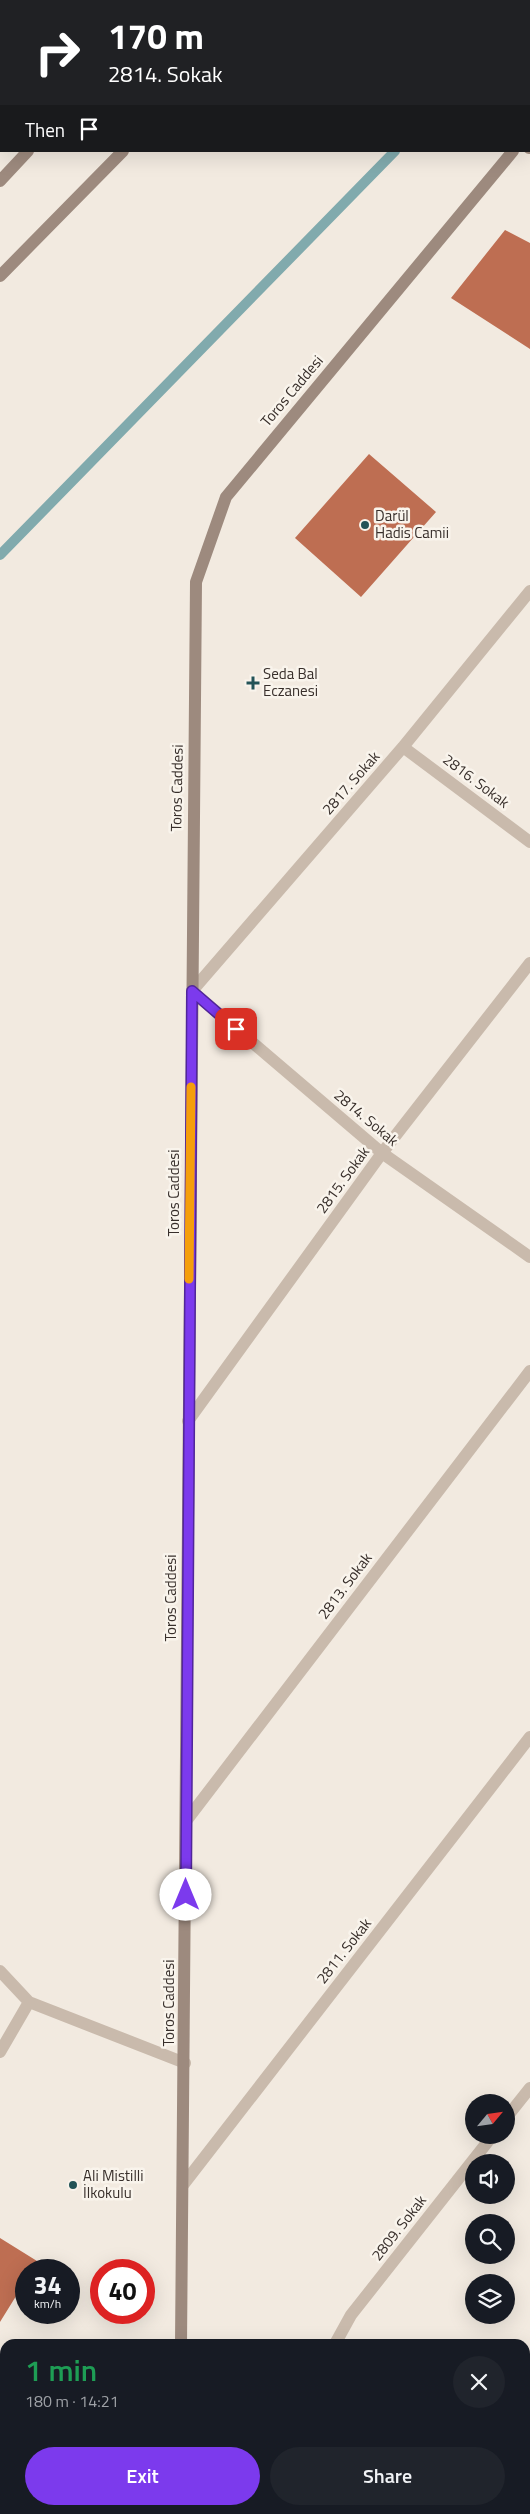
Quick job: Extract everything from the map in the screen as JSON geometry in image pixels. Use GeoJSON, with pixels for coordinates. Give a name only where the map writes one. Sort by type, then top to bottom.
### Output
{"type":"FeatureCollection","features":[{"type":"Feature","properties":{"kind":"street"},"geometry":{"type":"LineString","coordinates":[[0,180],[27,152]]}},
{"type":"Feature","properties":{"kind":"street"},"geometry":{"type":"LineString","coordinates":[[0,276],[121,152]]}},
{"type":"Feature","properties":{"kind":"street","name":"Toros Caddesi"},"geometry":{"type":"LineString","coordinates":[[181,2339],[185,2063],[188,1421],[196,582],[226,497],[512,152]]}},
{"type":"Feature","properties":{"kind":"street","name":"2817. Sokak"},"geometry":{"type":"LineString","coordinates":[[192,991],[403,747],[530,591]]}},
{"type":"Feature","properties":{"kind":"street","name":"2816. Sokak"},"geometry":{"type":"LineString","coordinates":[[403,747],[530,842]]}},
{"type":"Feature","properties":{"kind":"street","name":"2815. Sokak"},"geometry":{"type":"LineString","coordinates":[[188,1421],[382,1153],[530,963]]}},
{"type":"Feature","properties":{"kind":"street","name":"2814. Sokak"},"geometry":{"type":"LineString","coordinates":[[192,991],[382,1153],[530,1257]]}},
{"type":"Feature","properties":{"kind":"street","name":"2813. Sokak"},"geometry":{"type":"LineString","coordinates":[[186,1821],[530,1371]]}},
{"type":"Feature","properties":{"kind":"street","name":"2811. Sokak"},"geometry":{"type":"LineString","coordinates":[[183,2185],[530,1737]]}},
{"type":"Feature","properties":{"kind":"street"},"geometry":{"type":"LineString","coordinates":[[0,1971],[29,2002],[185,2063]]}},
{"type":"Feature","properties":{"kind":"street"},"geometry":{"type":"LineString","coordinates":[[0,2052],[29,2002]]}},
{"type":"Feature","properties":{"kind":"street"},"geometry":{"type":"LineString","coordinates":[[515,2107],[530,2088]]}},
{"type":"Feature","properties":{"kind":"street","name":"2809. Sokak"},"geometry":{"type":"LineString","coordinates":[[338,2339],[351,2315],[486,2144]]}},
{"type":"Feature","properties":{"kind":"building"},"geometry":{"type":"Polygon","coordinates":[[[505,230],[530,243],[530,349],[451,298],[505,230]]]}},
{"type":"Feature","properties":{"kind":"building","name":"Darül Hadis Camii"},"geometry":{"type":"Polygon","coordinates":[[[369,454],[436,512],[361,597],[295,538],[369,454]]]}},
{"type":"Feature","properties":{"kind":"building"},"geometry":{"type":"Polygon","coordinates":[[[0,2238],[34,2259],[15,2259],[15,2298],[0,2322],[0,2238]]]}},
{"type":"Feature","properties":{"kind":"waterway"},"geometry":{"type":"LineString","coordinates":[[0,555],[394,152]]}},
{"type":"Feature","properties":{"kind":"slow traffic"},"geometry":{"type":"LineString","coordinates":[[189,1279],[191,1087]]}},
{"type":"Feature","properties":{"kind":"place","name":"Darül Hadis Camii"},"geometry":{"type":"Point","coordinates":[365,525]}},
{"type":"Feature","properties":{"kind":"place","name":"Seda Bal Eczanesi"},"geometry":{"type":"Point","coordinates":[253,683]}},
{"type":"Feature","properties":{"kind":"place","name":"Ali Mistilli İlkokulu"},"geometry":{"type":"Point","coordinates":[73,2185]}},
{"type":"Feature","properties":{"kind":"route"},"geometry":{"type":"LineString","coordinates":[[186,1895],[192,991],[236,1029]]}}]}
